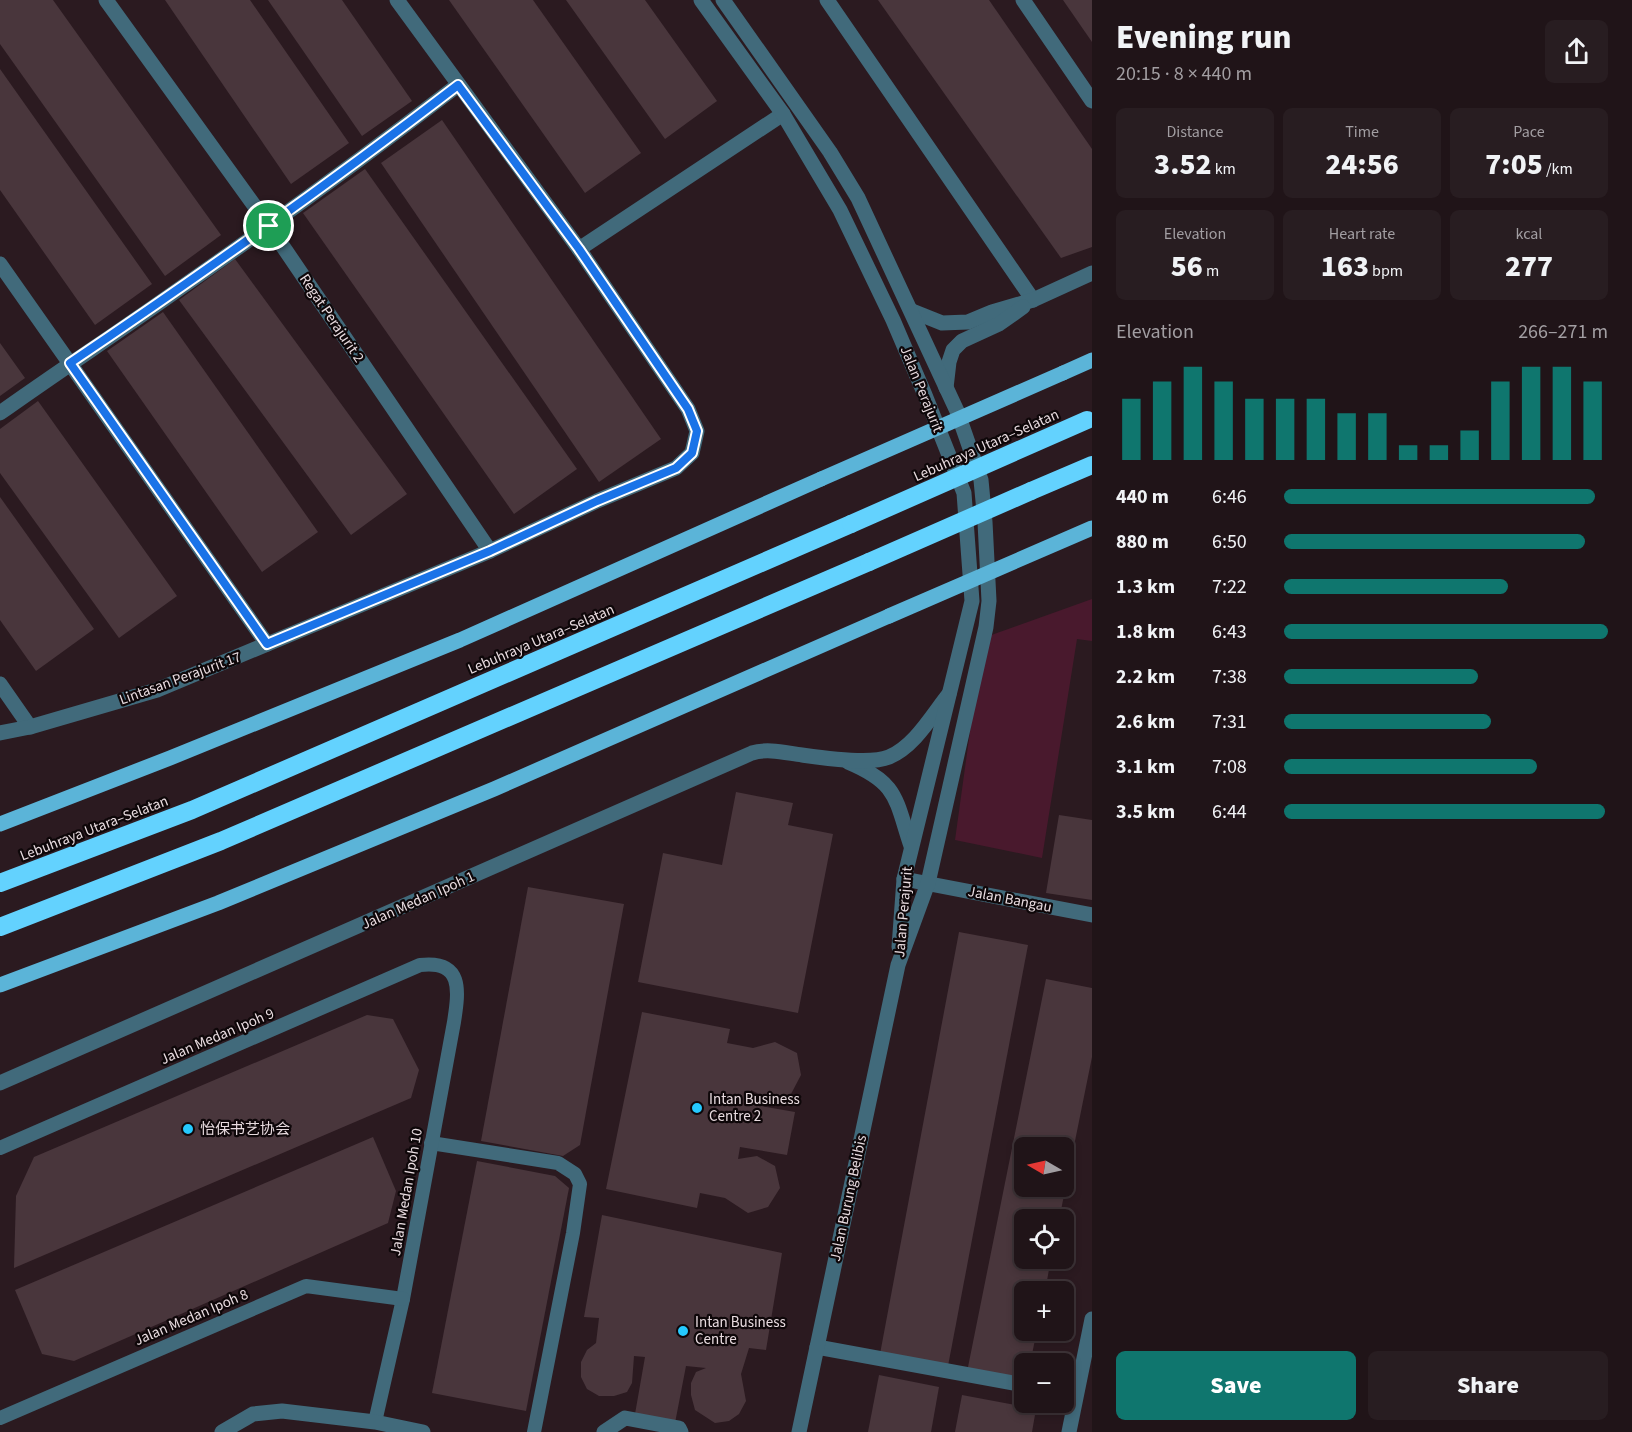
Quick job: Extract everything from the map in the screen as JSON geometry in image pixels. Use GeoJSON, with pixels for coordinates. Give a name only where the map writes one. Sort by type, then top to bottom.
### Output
{"type":"FeatureCollection","features":[{"type":"Feature","properties":{"kind":"highway","name":"Lebuhraya Utara–Selatan"},"geometry":{"type":"LineString","coordinates":[[0,883],[192,810],[1089,419]]}},
{"type":"Feature","properties":{"kind":"highway"},"geometry":{"type":"LineString","coordinates":[[0,927],[221,841],[1092,465]]}},
{"type":"Feature","properties":{"kind":"main road"},"geometry":{"type":"LineString","coordinates":[[0,824],[170,758],[460,640],[1092,360]]}},
{"type":"Feature","properties":{"kind":"main road"},"geometry":{"type":"LineString","coordinates":[[0,985],[218,903],[494,789],[1092,528]]}},
{"type":"Feature","properties":{"kind":"street","name":"Regat Perajurit 2"},"geometry":{"type":"LineString","coordinates":[[106,0],[269,226],[490,551]]}},
{"type":"Feature","properties":{"kind":"street","name":"Lintasan Perajurit 17"},"geometry":{"type":"LineString","coordinates":[[0,733],[30,727],[157,690],[490,551],[597,501],[676,468],[692,453],[697,431],[688,409],[579,249],[398,0]]}},
{"type":"Feature","properties":{"kind":"street","name":"Jalan Perajurit"},"geometry":{"type":"LineString","coordinates":[[701,0],[783,114],[840,210],[893,320],[964,493],[972,601],[904,879],[898,965]]}},
{"type":"Feature","properties":{"kind":"street","name":"Jalan Perajurit"},"geometry":{"type":"LineString","coordinates":[[723,0],[830,152],[858,198],[957,411],[981,480],[989,601],[986,627],[928,883],[898,965]]}},
{"type":"Feature","properties":{"kind":"street"},"geometry":{"type":"LineString","coordinates":[[827,0],[1033,300]]}},
{"type":"Feature","properties":{"kind":"street"},"geometry":{"type":"LineString","coordinates":[[1023,0],[1092,102]]}},
{"type":"Feature","properties":{"kind":"street"},"geometry":{"type":"LineString","coordinates":[[0,413],[269,226],[458,85]]}},
{"type":"Feature","properties":{"kind":"street"},"geometry":{"type":"LineString","coordinates":[[579,249],[783,114]]}},
{"type":"Feature","properties":{"kind":"street"},"geometry":{"type":"LineString","coordinates":[[0,264],[267,644]]}},
{"type":"Feature","properties":{"kind":"street"},"geometry":{"type":"LineString","coordinates":[[912,311],[942,323],[956,324],[1033,300],[1092,273]]}},
{"type":"Feature","properties":{"kind":"street"},"geometry":{"type":"LineString","coordinates":[[946,388],[953,350],[962,341],[999,324],[1033,300]]}},
{"type":"Feature","properties":{"kind":"street"},"geometry":{"type":"LineString","coordinates":[[0,684],[30,727]]}},
{"type":"Feature","properties":{"kind":"street","name":"Jalan Medan Ipoh 1"},"geometry":{"type":"LineString","coordinates":[[0,1083],[752,753],[768,751],[843,760],[887,758],[901,750],[915,737],[951,692]]}},
{"type":"Feature","properties":{"kind":"street","name":"Jalan Medan Ipoh 1"},"geometry":{"type":"LineString","coordinates":[[843,760],[871,772],[891,789],[911,846]]}},
{"type":"Feature","properties":{"kind":"street","name":"Jalan Bangau"},"geometry":{"type":"LineString","coordinates":[[904,879],[1092,915]]}},
{"type":"Feature","properties":{"kind":"street","name":"Jalan Burung Belibis"},"geometry":{"type":"LineString","coordinates":[[799,1432],[898,965]]}},
{"type":"Feature","properties":{"kind":"street"},"geometry":{"type":"LineString","coordinates":[[1074,1380],[1092,1319]]}},
{"type":"Feature","properties":{"kind":"street"},"geometry":{"type":"LineString","coordinates":[[817,1347],[1014,1383]]}},
{"type":"Feature","properties":{"kind":"street"},"geometry":{"type":"LineString","coordinates":[[222,1432],[254,1414],[282,1411],[375,1422],[423,1432]]}},
{"type":"Feature","properties":{"kind":"street"},"geometry":{"type":"LineString","coordinates":[[1069,1413],[1069,1432]]}},
{"type":"Feature","properties":{"kind":"street"},"geometry":{"type":"LineString","coordinates":[[604,1432],[626,1418],[679,1428],[681,1432]]}},
{"type":"Feature","properties":{"kind":"lane","name":"Jalan Medan Ipoh 9"},"geometry":{"type":"LineString","coordinates":[[0,1148],[420,965],[435,964],[448,969]]}},
{"type":"Feature","properties":{"kind":"lane","name":"Jalan Medan Ipoh 10"},"geometry":{"type":"LineString","coordinates":[[375,1422],[403,1299],[458,995],[456,981],[448,969]]}},
{"type":"Feature","properties":{"kind":"lane"},"geometry":{"type":"LineString","coordinates":[[431,1143],[558,1163],[575,1174],[580,1184],[573,1233],[534,1432]]}},
{"type":"Feature","properties":{"kind":"lane","name":"Jalan Medan Ipoh 8"},"geometry":{"type":"LineString","coordinates":[[0,1418],[306,1286],[403,1299]]}},
{"type":"Feature","properties":{"kind":"shaded area"},"geometry":{"type":"Polygon","coordinates":[[[1092,599],[1092,641],[1077,639],[1042,858],[955,840],[983,638],[1092,599]]]}},
{"type":"Feature","properties":{"kind":"building"},"geometry":{"type":"Polygon","coordinates":[[[0,0],[53,0],[221,235],[165,276],[0,44],[0,0]]]}},
{"type":"Feature","properties":{"kind":"building"},"geometry":{"type":"Polygon","coordinates":[[[165,0],[250,0],[349,143],[291,184],[165,0]]]}},
{"type":"Feature","properties":{"kind":"building"},"geometry":{"type":"Polygon","coordinates":[[[268,0],[342,0],[412,101],[362,136],[268,0]]]}},
{"type":"Feature","properties":{"kind":"building"},"geometry":{"type":"Polygon","coordinates":[[[449,0],[533,0],[641,153],[585,193],[449,0]]]}},
{"type":"Feature","properties":{"kind":"building"},"geometry":{"type":"Polygon","coordinates":[[[566,0],[645,0],[717,101],[665,139],[566,0]]]}},
{"type":"Feature","properties":{"kind":"building"},"geometry":{"type":"Polygon","coordinates":[[[878,0],[989,0],[1092,149],[1092,247],[1061,258],[878,0]]]}},
{"type":"Feature","properties":{"kind":"building"},"geometry":{"type":"Polygon","coordinates":[[[1063,0],[1092,0],[1092,42],[1063,0]]]}},
{"type":"Feature","properties":{"kind":"building"},"geometry":{"type":"Polygon","coordinates":[[[0,69],[152,284],[95,325],[0,190],[0,69]]]}},
{"type":"Feature","properties":{"kind":"building"},"geometry":{"type":"Polygon","coordinates":[[[442,120],[661,439],[599,482],[381,163],[442,120]]]}},
{"type":"Feature","properties":{"kind":"building"},"geometry":{"type":"Polygon","coordinates":[[[365,169],[577,469],[514,514],[303,213],[365,169]]]}},
{"type":"Feature","properties":{"kind":"building"},"geometry":{"type":"Polygon","coordinates":[[[235,259],[407,494],[351,535],[179,300],[235,259]]]}},
{"type":"Feature","properties":{"kind":"building"},"geometry":{"type":"Polygon","coordinates":[[[163,312],[318,532],[262,572],[107,351],[163,312]]]}},
{"type":"Feature","properties":{"kind":"building"},"geometry":{"type":"Polygon","coordinates":[[[0,343],[25,378],[0,396],[0,343]]]}},
{"type":"Feature","properties":{"kind":"building"},"geometry":{"type":"Polygon","coordinates":[[[38,401],[177,596],[119,638],[0,473],[0,429],[38,401]]]}},
{"type":"Feature","properties":{"kind":"building"},"geometry":{"type":"Polygon","coordinates":[[[0,497],[94,629],[36,671],[0,620],[0,497]]]}},
{"type":"Feature","properties":{"kind":"building"},"geometry":{"type":"Polygon","coordinates":[[[736,792],[793,803],[788,825],[833,834],[798,1013],[638,982],[663,853],[722,865],[736,792]]]}},
{"type":"Feature","properties":{"kind":"building"},"geometry":{"type":"Polygon","coordinates":[[[1059,815],[1092,820],[1092,900],[1046,893],[1059,815]]]}},
{"type":"Feature","properties":{"kind":"building"},"geometry":{"type":"Polygon","coordinates":[[[528,887],[624,904],[580,1145],[563,1156],[481,1141],[528,887]]]}},
{"type":"Feature","properties":{"kind":"building"},"geometry":{"type":"Polygon","coordinates":[[[959,932],[1028,945],[948,1366],[880,1354],[959,932]]]}},
{"type":"Feature","properties":{"kind":"building"},"geometry":{"type":"Polygon","coordinates":[[[1046,979],[1092,988],[1092,1057],[1074,1146],[1074,1137],[1014,1137],[1046,979]]]}},
{"type":"Feature","properties":{"kind":"building","name":"Intan Business Centre 2"},"geometry":{"type":"Polygon","coordinates":[[[642,1012],[730,1029],[727,1043],[753,1048],[775,1042],[797,1053],[801,1075],[791,1094],[767,1098],[751,1090],[749,1104],[795,1112],[787,1155],[740,1147],[738,1159],[757,1156],[775,1166],[780,1188],[768,1207],[748,1213],[725,1198],[700,1193],[697,1208],[606,1189],[642,1012]]]}},
{"type":"Feature","properties":{"kind":"building"},"geometry":{"type":"Polygon","coordinates":[[[367,1015],[393,1019],[419,1070],[411,1098],[14,1268],[16,1196],[34,1157],[367,1015]]]}},
{"type":"Feature","properties":{"kind":"building"},"geometry":{"type":"Polygon","coordinates":[[[373,1137],[396,1191],[388,1223],[74,1361],[42,1354],[15,1290],[373,1137]]]}},
{"type":"Feature","properties":{"kind":"building"},"geometry":{"type":"Polygon","coordinates":[[[1014,1138],[1014,1197],[1064,1197],[1061,1209],[1014,1209],[1014,1269],[1049,1269],[1047,1281],[1014,1281],[1014,1341],[1035,1341],[1032,1353],[1014,1353],[1014,1382],[967,1372],[1014,1138]]]}},
{"type":"Feature","properties":{"kind":"building"},"geometry":{"type":"Polygon","coordinates":[[[477,1161],[555,1176],[569,1188],[526,1411],[432,1393],[477,1161]]]}},
{"type":"Feature","properties":{"kind":"building","name":"Intan Business Centre"},"geometry":{"type":"Polygon","coordinates":[[[602,1215],[782,1253],[766,1350],[749,1348],[741,1374],[746,1401],[739,1414],[729,1421],[715,1423],[695,1410],[691,1383],[696,1372],[706,1368],[686,1366],[675,1423],[635,1414],[645,1357],[634,1356],[632,1383],[627,1392],[614,1396],[599,1396],[587,1389],[581,1377],[581,1362],[587,1350],[596,1343],[599,1318],[584,1317],[602,1215]]]}},
{"type":"Feature","properties":{"kind":"building"},"geometry":{"type":"Polygon","coordinates":[[[879,1375],[939,1387],[931,1432],[868,1432],[879,1375]]]}},
{"type":"Feature","properties":{"kind":"building"},"geometry":{"type":"Polygon","coordinates":[[[962,1395],[1014,1405],[1014,1413],[1035,1413],[1032,1432],[955,1432],[962,1395]]]}},
{"type":"Feature","properties":{"kind":"place","name":"Intan Business Centre 2"},"geometry":{"type":"Point","coordinates":[697,1108]}},
{"type":"Feature","properties":{"kind":"place","name":"怡保书艺协会"},"geometry":{"type":"Point","coordinates":[188,1129]}},
{"type":"Feature","properties":{"kind":"place","name":"Intan Business Centre"},"geometry":{"type":"Point","coordinates":[683,1331]}},
{"type":"Feature","properties":{"kind":"route"},"geometry":{"type":"LineString","coordinates":[[458,85],[579,249],[688,409],[697,431],[692,453],[676,468],[597,501],[490,551],[267,644],[70,363],[269,226],[458,85]]}}]}
